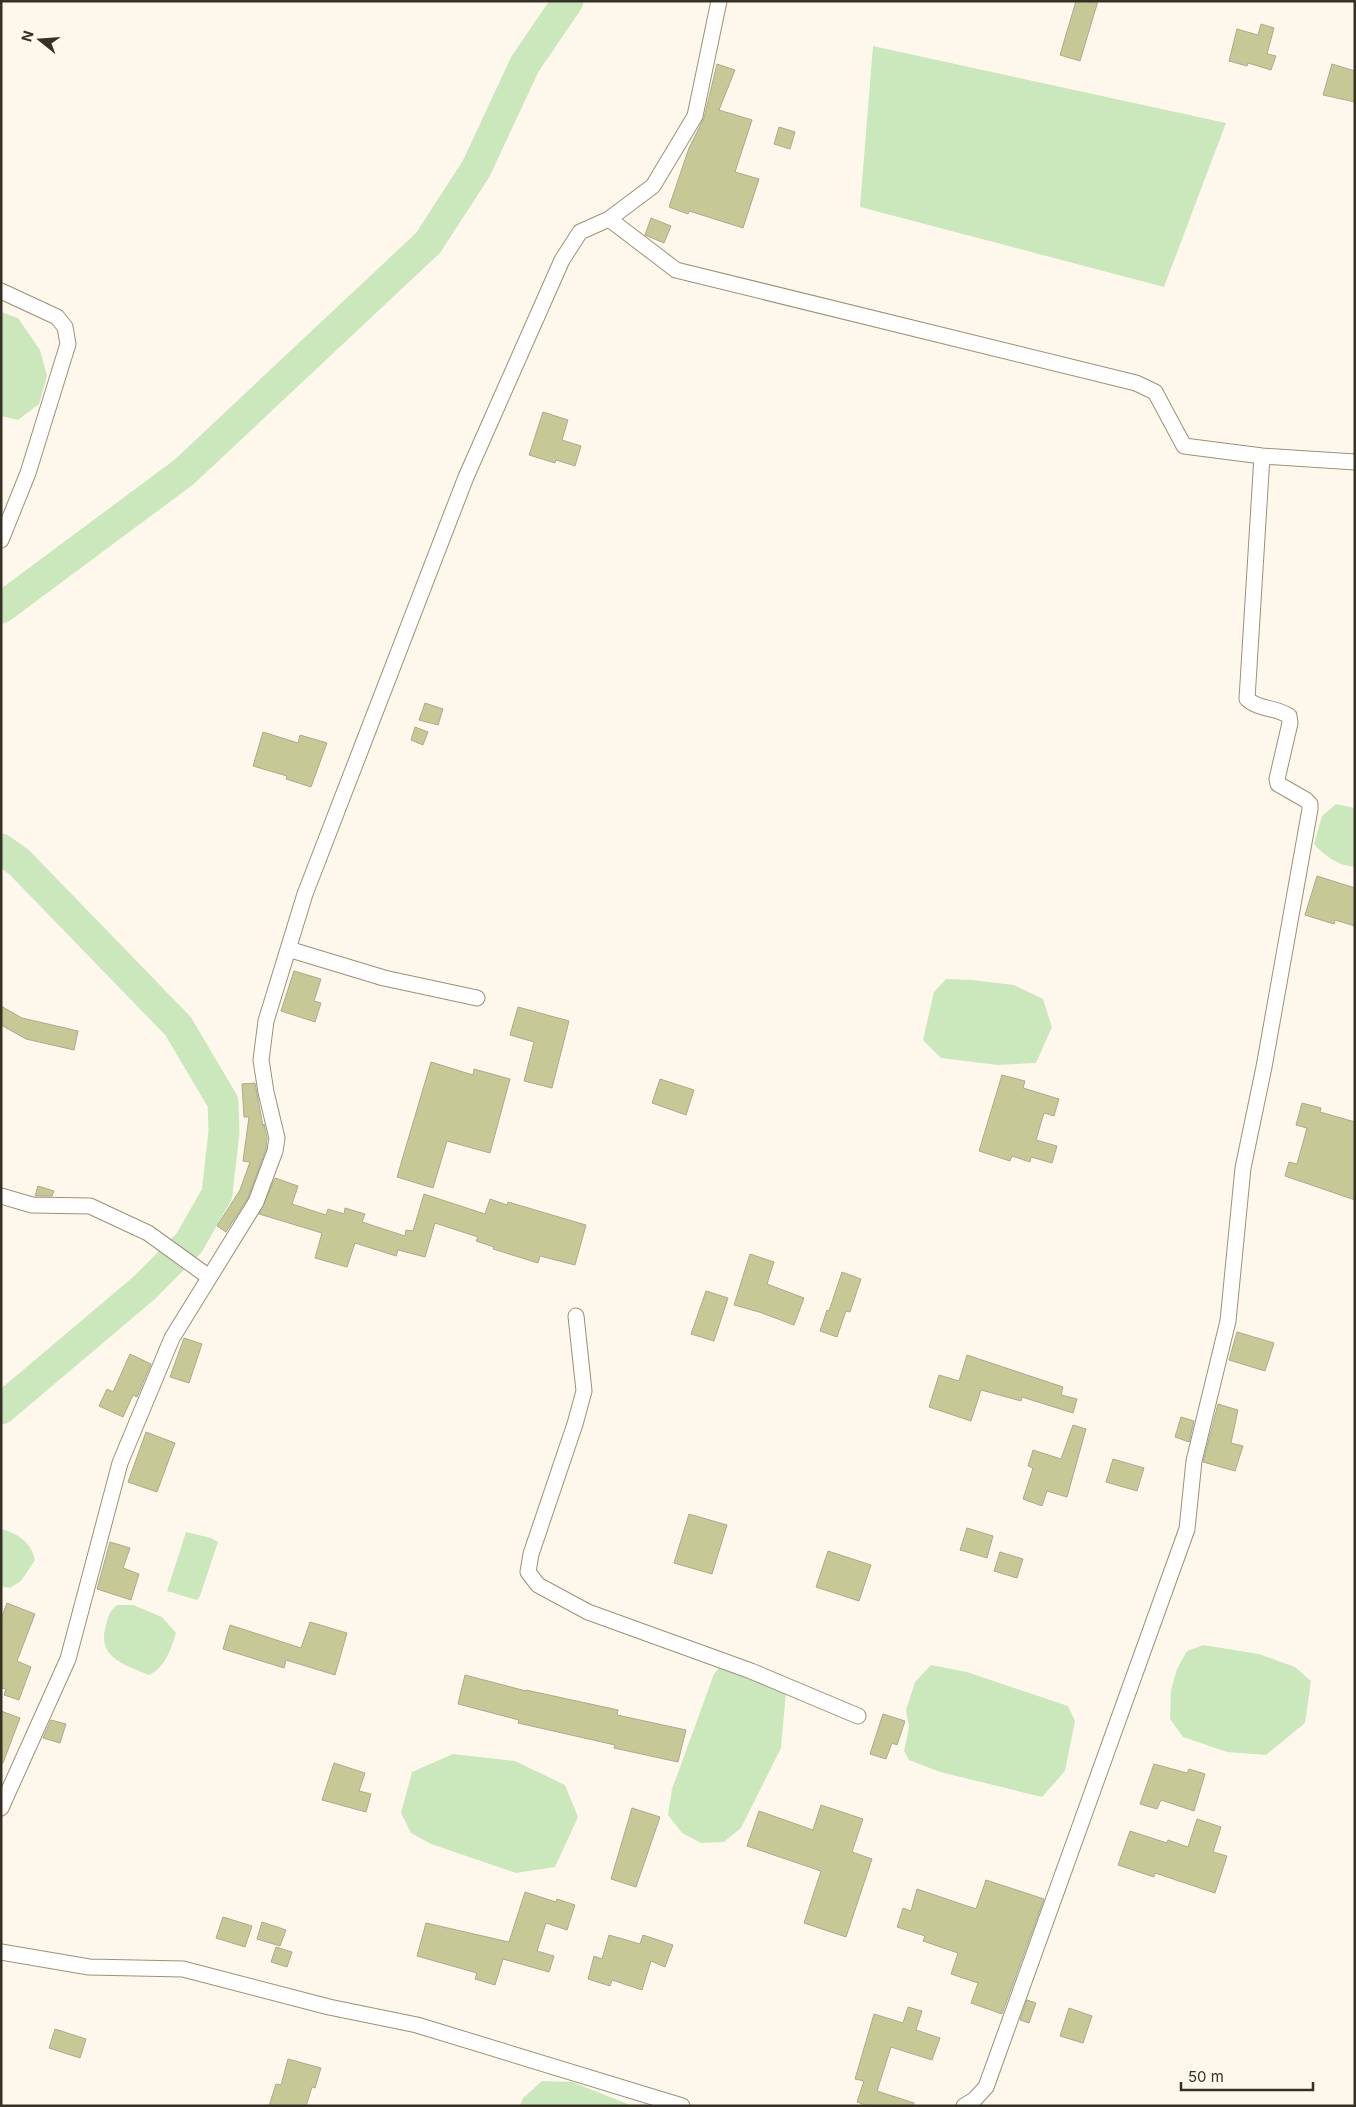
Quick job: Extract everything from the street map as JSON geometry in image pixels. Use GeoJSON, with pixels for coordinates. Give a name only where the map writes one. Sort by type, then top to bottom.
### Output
{"type":"FeatureCollection","features":[{"type":"Feature","properties":{"kind":"street"},"geometry":{"type":"LineString","coordinates":[[1,1808],[68,1659],[120,1463],[172,1338],[205,1275],[256,1202],[275,1151],[276,1138],[266,1092],[262,1060],[266,1021],[309,884],[466,478],[562,260],[580,232],[609,219],[653,186],[695,116],[719,1]]}},
{"type":"Feature","properties":{"kind":"street"},"geometry":{"type":"LineString","coordinates":[[609,219],[676,270],[1136,382],[1155,392],[1184,446],[1262,456],[1355,462]]}},
{"type":"Feature","properties":{"kind":"street"},"geometry":{"type":"LineString","coordinates":[[1,291],[57,318],[65,327],[68,344],[28,473],[1,540]]}},
{"type":"Feature","properties":{"kind":"street"},"geometry":{"type":"LineString","coordinates":[[964,2106],[974,2100],[986,2087],[1187,1529],[1194,1461],[1228,1321],[1243,1168],[1264,1067],[1310,809],[1310,804],[1306,800],[1278,784],[1277,779],[1290,723],[1289,716],[1254,705],[1247,699],[1262,456]]}},
{"type":"Feature","properties":{"kind":"street"},"geometry":{"type":"LineString","coordinates":[[288,949],[384,978],[477,998]]}},
{"type":"Feature","properties":{"kind":"street"},"geometry":{"type":"LineString","coordinates":[[1,1196],[32,1205],[90,1206],[148,1234],[205,1275]]}},
{"type":"Feature","properties":{"kind":"street"},"geometry":{"type":"LineString","coordinates":[[576,1316],[584,1391],[575,1424],[531,1554],[528,1572],[538,1585],[588,1612],[751,1671],[858,1716]]}},
{"type":"Feature","properties":{"kind":"street"},"geometry":{"type":"LineString","coordinates":[[1,1952],[89,1967],[183,1968],[329,2007],[417,2025],[682,2106]]}},
{"type":"Feature","properties":{"kind":"shaded area"},"geometry":{"type":"Polygon","coordinates":[[[873,46],[1226,123],[1164,287],[860,207],[873,46]]]}},
{"type":"Feature","properties":{"kind":"shaded area"},"geometry":{"type":"Polygon","coordinates":[[[1,312],[18,318],[40,350],[47,376],[39,404],[18,420],[1,416],[1,312]]]}},
{"type":"Feature","properties":{"kind":"shaded area"},"geometry":{"type":"Polygon","coordinates":[[[1336,804],[1355,808],[1355,867],[1332,860],[1314,844],[1322,816],[1336,804]]]}},
{"type":"Feature","properties":{"kind":"shaded area"},"geometry":{"type":"Polygon","coordinates":[[[946,979],[1014,985],[1043,999],[1052,1027],[1036,1063],[997,1065],[941,1058],[923,1040],[934,992],[946,979]]]}},
{"type":"Feature","properties":{"kind":"shaded area"},"geometry":{"type":"Polygon","coordinates":[[[1,1529],[13,1533],[23,1540],[31,1549],[35,1560],[21,1581],[10,1588],[1,1586],[1,1529]]]}},
{"type":"Feature","properties":{"kind":"shaded area"},"geometry":{"type":"Polygon","coordinates":[[[186,1532],[211,1538],[218,1542],[197,1600],[167,1591],[186,1532]]]}},
{"type":"Feature","properties":{"kind":"shaded area"},"geometry":{"type":"Polygon","coordinates":[[[117,1605],[133,1605],[162,1617],[176,1633],[163,1663],[155,1672],[149,1675],[131,1668],[115,1659],[109,1653],[105,1645],[104,1636],[108,1619],[117,1605]]]}},
{"type":"Feature","properties":{"kind":"shaded area"},"geometry":{"type":"Polygon","coordinates":[[[1203,1645],[1259,1654],[1295,1667],[1311,1681],[1305,1723],[1266,1755],[1227,1752],[1183,1737],[1170,1719],[1171,1690],[1177,1669],[1187,1651],[1203,1645]]]}},
{"type":"Feature","properties":{"kind":"shaded area"},"geometry":{"type":"Polygon","coordinates":[[[931,1665],[967,1672],[1068,1706],[1075,1721],[1065,1771],[1042,1797],[940,1772],[909,1760],[904,1751],[909,1727],[906,1710],[915,1682],[931,1665]]]}},
{"type":"Feature","properties":{"kind":"shaded area"},"geometry":{"type":"Polygon","coordinates":[[[719,1668],[786,1692],[781,1748],[741,1828],[724,1842],[701,1843],[682,1833],[668,1815],[672,1789],[714,1674],[719,1668]]]}},
{"type":"Feature","properties":{"kind":"shaded area"},"geometry":{"type":"Polygon","coordinates":[[[453,1754],[515,1761],[565,1785],[578,1817],[555,1867],[516,1873],[431,1844],[411,1833],[401,1813],[412,1772],[453,1754]]]}},
{"type":"Feature","properties":{"kind":"shaded area"},"geometry":{"type":"Polygon","coordinates":[[[542,2081],[572,2082],[633,2106],[520,2106],[523,2098],[542,2081]]]}},
{"type":"Feature","properties":{"kind":"building"},"geometry":{"type":"Polygon","coordinates":[[[1076,1],[1098,1],[1080,61],[1060,55],[1076,1]]]}},
{"type":"Feature","properties":{"kind":"building"},"geometry":{"type":"Polygon","coordinates":[[[1261,24],[1274,28],[1267,54],[1276,56],[1271,70],[1248,63],[1247,66],[1229,61],[1237,29],[1258,35],[1261,24]]]}},
{"type":"Feature","properties":{"kind":"building"},"geometry":{"type":"Polygon","coordinates":[[[717,64],[735,70],[719,110],[752,120],[735,172],[759,179],[743,228],[689,211],[688,214],[669,207],[689,148],[704,118],[717,64]]]}},
{"type":"Feature","properties":{"kind":"building"},"geometry":{"type":"Polygon","coordinates":[[[1332,64],[1355,71],[1355,102],[1323,95],[1332,64]]]}},
{"type":"Feature","properties":{"kind":"building"},"geometry":{"type":"Polygon","coordinates":[[[779,127],[795,132],[790,149],[774,144],[779,127]]]}},
{"type":"Feature","properties":{"kind":"building"},"geometry":{"type":"Polygon","coordinates":[[[651,218],[671,226],[664,243],[645,235],[651,218]]]}},
{"type":"Feature","properties":{"kind":"building"},"geometry":{"type":"Polygon","coordinates":[[[543,412],[568,420],[562,440],[581,446],[575,466],[556,460],[555,463],[529,455],[543,412]]]}},
{"type":"Feature","properties":{"kind":"building"},"geometry":{"type":"Polygon","coordinates":[[[425,703],[443,709],[438,725],[419,720],[425,703]]]}},
{"type":"Feature","properties":{"kind":"building"},"geometry":{"type":"Polygon","coordinates":[[[415,727],[428,732],[423,745],[411,740],[415,727]]]}},
{"type":"Feature","properties":{"kind":"building"},"geometry":{"type":"Polygon","coordinates":[[[263,732],[298,743],[300,735],[327,743],[311,787],[286,779],[287,776],[253,766],[263,732]]]}},
{"type":"Feature","properties":{"kind":"building"},"geometry":{"type":"Polygon","coordinates":[[[1317,876],[1355,888],[1355,926],[1335,920],[1334,924],[1305,915],[1317,876]]]}},
{"type":"Feature","properties":{"kind":"building"},"geometry":{"type":"Polygon","coordinates":[[[294,971],[321,979],[314,1001],[321,1003],[315,1022],[281,1011],[294,971]]]}},
{"type":"Feature","properties":{"kind":"building"},"geometry":{"type":"Polygon","coordinates":[[[1,1006],[22,1018],[78,1031],[74,1050],[26,1039],[1,1025],[1,1006]]]}},
{"type":"Feature","properties":{"kind":"building"},"geometry":{"type":"Polygon","coordinates":[[[518,1007],[569,1021],[552,1088],[524,1081],[534,1042],[510,1035],[518,1007]]]}},
{"type":"Feature","properties":{"kind":"building"},"geometry":{"type":"Polygon","coordinates":[[[431,1062],[473,1075],[474,1069],[510,1079],[490,1153],[447,1141],[433,1188],[397,1177],[431,1062]]]}},
{"type":"Feature","properties":{"kind":"building"},"geometry":{"type":"Polygon","coordinates":[[[1002,1075],[1025,1081],[1023,1088],[1059,1099],[1054,1116],[1044,1113],[1036,1140],[1057,1146],[1052,1163],[1031,1157],[1030,1162],[1012,1156],[1010,1161],[979,1151],[1002,1075]]]}},
{"type":"Feature","properties":{"kind":"building"},"geometry":{"type":"Polygon","coordinates":[[[660,1079],[694,1090],[686,1115],[652,1103],[660,1079]]]}},
{"type":"Feature","properties":{"kind":"building"},"geometry":{"type":"Polygon","coordinates":[[[255,1083],[267,1138],[266,1149],[248,1198],[226,1232],[217,1226],[240,1190],[250,1162],[243,1161],[249,1117],[244,1117],[242,1084],[255,1083]]]}},
{"type":"Feature","properties":{"kind":"building"},"geometry":{"type":"Polygon","coordinates":[[[1302,1103],[1321,1108],[1320,1112],[1355,1122],[1355,1200],[1285,1176],[1289,1162],[1297,1164],[1307,1128],[1296,1125],[1302,1103]]]}},
{"type":"Feature","properties":{"kind":"building"},"geometry":{"type":"Polygon","coordinates":[[[275,1178],[298,1186],[292,1204],[326,1215],[328,1209],[344,1214],[345,1208],[365,1214],[362,1222],[405,1236],[406,1230],[413,1231],[424,1194],[485,1214],[490,1199],[507,1205],[508,1202],[586,1225],[575,1265],[540,1256],[538,1263],[493,1249],[494,1247],[476,1241],[478,1237],[435,1223],[425,1257],[398,1250],[396,1256],[355,1243],[347,1267],[315,1258],[322,1233],[259,1214],[275,1178]]]}},
{"type":"Feature","properties":{"kind":"building"},"geometry":{"type":"Polygon","coordinates":[[[38,1186],[54,1191],[52,1196],[35,1196],[38,1186]]]}},
{"type":"Feature","properties":{"kind":"building"},"geometry":{"type":"Polygon","coordinates":[[[750,1254],[774,1262],[767,1284],[804,1298],[794,1325],[734,1305],[750,1254]]]}},
{"type":"Feature","properties":{"kind":"building"},"geometry":{"type":"Polygon","coordinates":[[[842,1272],[861,1279],[850,1312],[846,1311],[837,1337],[820,1331],[842,1272]]]}},
{"type":"Feature","properties":{"kind":"building"},"geometry":{"type":"Polygon","coordinates":[[[706,1291],[728,1298],[714,1341],[691,1334],[706,1291]]]}},
{"type":"Feature","properties":{"kind":"building"},"geometry":{"type":"Polygon","coordinates":[[[1237,1332],[1274,1343],[1265,1371],[1229,1360],[1237,1332]]]}},
{"type":"Feature","properties":{"kind":"building"},"geometry":{"type":"Polygon","coordinates":[[[184,1338],[202,1344],[189,1383],[170,1377],[184,1338]]]}},
{"type":"Feature","properties":{"kind":"building"},"geometry":{"type":"Polygon","coordinates":[[[130,1354],[151,1364],[137,1397],[133,1395],[123,1417],[99,1406],[107,1389],[113,1392],[130,1354]]]}},
{"type":"Feature","properties":{"kind":"building"},"geometry":{"type":"Polygon","coordinates":[[[967,1355],[1063,1387],[1061,1395],[1077,1399],[1073,1413],[1022,1397],[1021,1401],[981,1390],[971,1421],[929,1407],[939,1375],[959,1381],[967,1355]]]}},
{"type":"Feature","properties":{"kind":"building"},"geometry":{"type":"Polygon","coordinates":[[[1218,1404],[1238,1410],[1231,1443],[1243,1446],[1235,1471],[1203,1462],[1218,1404]]]}},
{"type":"Feature","properties":{"kind":"building"},"geometry":{"type":"Polygon","coordinates":[[[1181,1417],[1194,1421],[1189,1442],[1175,1437],[1181,1417]]]}},
{"type":"Feature","properties":{"kind":"building"},"geometry":{"type":"Polygon","coordinates":[[[1073,1425],[1086,1429],[1067,1497],[1047,1491],[1042,1506],[1023,1499],[1033,1468],[1028,1466],[1033,1450],[1061,1459],[1073,1425]]]}},
{"type":"Feature","properties":{"kind":"building"},"geometry":{"type":"Polygon","coordinates":[[[146,1432],[175,1443],[157,1492],[128,1482],[146,1432]]]}},
{"type":"Feature","properties":{"kind":"building"},"geometry":{"type":"Polygon","coordinates":[[[1113,1459],[1144,1468],[1137,1491],[1106,1482],[1113,1459]]]}},
{"type":"Feature","properties":{"kind":"building"},"geometry":{"type":"Polygon","coordinates":[[[689,1514],[727,1525],[712,1574],[674,1563],[689,1514]]]}},
{"type":"Feature","properties":{"kind":"building"},"geometry":{"type":"Polygon","coordinates":[[[967,1528],[993,1536],[987,1558],[960,1550],[967,1528]]]}},
{"type":"Feature","properties":{"kind":"building"},"geometry":{"type":"Polygon","coordinates":[[[110,1542],[130,1548],[123,1568],[139,1574],[131,1600],[97,1589],[110,1542]]]}},
{"type":"Feature","properties":{"kind":"building"},"geometry":{"type":"Polygon","coordinates":[[[828,1551],[871,1565],[859,1601],[816,1587],[828,1551]]]}},
{"type":"Feature","properties":{"kind":"building"},"geometry":{"type":"Polygon","coordinates":[[[1000,1552],[1023,1559],[1017,1578],[994,1571],[1000,1552]]]}},
{"type":"Feature","properties":{"kind":"building"},"geometry":{"type":"Polygon","coordinates":[[[7,1603],[35,1614],[17,1661],[31,1667],[19,1700],[4,1695],[6,1689],[1,1688],[1,1619],[7,1603]]]}},
{"type":"Feature","properties":{"kind":"building"},"geometry":{"type":"Polygon","coordinates":[[[310,1622],[347,1633],[335,1675],[286,1660],[284,1668],[223,1649],[230,1625],[301,1648],[310,1622]]]}},
{"type":"Feature","properties":{"kind":"building"},"geometry":{"type":"Polygon","coordinates":[[[465,1675],[526,1691],[618,1710],[617,1715],[686,1730],[678,1762],[614,1748],[615,1745],[518,1723],[519,1720],[458,1704],[465,1675]]]}},
{"type":"Feature","properties":{"kind":"building"},"geometry":{"type":"Polygon","coordinates":[[[1,1711],[20,1718],[3,1763],[1,1763],[1,1711]]]}},
{"type":"Feature","properties":{"kind":"building"},"geometry":{"type":"Polygon","coordinates":[[[883,1714],[905,1721],[897,1745],[892,1743],[886,1759],[870,1754],[883,1714]]]}},
{"type":"Feature","properties":{"kind":"building"},"geometry":{"type":"Polygon","coordinates":[[[51,1720],[66,1724],[60,1743],[43,1738],[51,1720]]]}},
{"type":"Feature","properties":{"kind":"building"},"geometry":{"type":"Polygon","coordinates":[[[334,1763],[365,1773],[359,1791],[371,1794],[366,1812],[322,1800],[334,1763]]]}},
{"type":"Feature","properties":{"kind":"building"},"geometry":{"type":"Polygon","coordinates":[[[1154,1764],[1187,1773],[1189,1769],[1205,1774],[1194,1811],[1161,1800],[1157,1809],[1140,1804],[1154,1764]]]}},
{"type":"Feature","properties":{"kind":"building"},"geometry":{"type":"Polygon","coordinates":[[[821,1805],[863,1819],[852,1852],[872,1859],[846,1937],[804,1923],[821,1871],[747,1846],[759,1811],[813,1830],[821,1805]]]}},
{"type":"Feature","properties":{"kind":"building"},"geometry":{"type":"Polygon","coordinates":[[[632,1808],[660,1817],[636,1887],[611,1879],[632,1808]]]}},
{"type":"Feature","properties":{"kind":"building"},"geometry":{"type":"Polygon","coordinates":[[[1197,1819],[1221,1827],[1213,1852],[1227,1856],[1215,1893],[1155,1873],[1154,1877],[1118,1865],[1130,1831],[1167,1843],[1168,1840],[1188,1847],[1197,1819]]]}},
{"type":"Feature","properties":{"kind":"building"},"geometry":{"type":"Polygon","coordinates":[[[986,1880],[1044,1899],[1002,2014],[971,2003],[978,1983],[951,1974],[958,1953],[923,1941],[925,1936],[897,1927],[903,1908],[911,1911],[917,1889],[976,1909],[986,1880]]]}},
{"type":"Feature","properties":{"kind":"building"},"geometry":{"type":"Polygon","coordinates":[[[525,1892],[556,1902],[557,1899],[575,1905],[567,1930],[546,1923],[537,1951],[554,1956],[549,1972],[503,1959],[495,1985],[475,1979],[477,1973],[417,1956],[426,1923],[509,1942],[525,1892]]]}},
{"type":"Feature","properties":{"kind":"building"},"geometry":{"type":"Polygon","coordinates":[[[223,1917],[252,1926],[245,1947],[216,1938],[223,1917]]]}},
{"type":"Feature","properties":{"kind":"building"},"geometry":{"type":"Polygon","coordinates":[[[262,1922],[286,1930],[280,1946],[257,1939],[262,1922]]]}},
{"type":"Feature","properties":{"kind":"building"},"geometry":{"type":"Polygon","coordinates":[[[609,1935],[640,1944],[643,1935],[673,1945],[665,1967],[651,1961],[642,1990],[612,1980],[610,1986],[588,1979],[594,1956],[602,1959],[609,1935]]]}},
{"type":"Feature","properties":{"kind":"building"},"geometry":{"type":"Polygon","coordinates":[[[276,1947],[292,1952],[287,1967],[271,1962],[276,1947]]]}},
{"type":"Feature","properties":{"kind":"building"},"geometry":{"type":"Polygon","coordinates":[[[1027,2000],[1036,2003],[1029,2023],[1020,2020],[1027,2000]]]}},
{"type":"Feature","properties":{"kind":"building"},"geometry":{"type":"Polygon","coordinates":[[[908,2007],[922,2011],[916,2030],[940,2038],[932,2060],[891,2047],[877,2091],[914,2103],[914,2106],[868,2106],[857,2102],[864,2081],[855,2079],[874,2014],[903,2023],[908,2007]]]}},
{"type":"Feature","properties":{"kind":"building"},"geometry":{"type":"Polygon","coordinates":[[[1069,2008],[1092,2016],[1083,2043],[1060,2036],[1069,2008]]]}},
{"type":"Feature","properties":{"kind":"building"},"geometry":{"type":"Polygon","coordinates":[[[55,2029],[86,2039],[80,2058],[49,2048],[55,2029]]]}},
{"type":"Feature","properties":{"kind":"building"},"geometry":{"type":"Polygon","coordinates":[[[288,2059],[321,2068],[315,2088],[312,2087],[306,2106],[269,2106],[276,2084],[281,2085],[288,2059]]]}},
{"type":"Feature","properties":{"kind":"waterway"},"geometry":{"type":"LineString","coordinates":[[1,608],[184,472],[428,243],[476,169],[525,64],[568,1]]}},
{"type":"Feature","properties":{"kind":"waterway"},"geometry":{"type":"LineString","coordinates":[[1,849],[19,862],[178,1026],[223,1102],[224,1132],[217,1194],[189,1243],[144,1288],[1,1409]]}}]}
